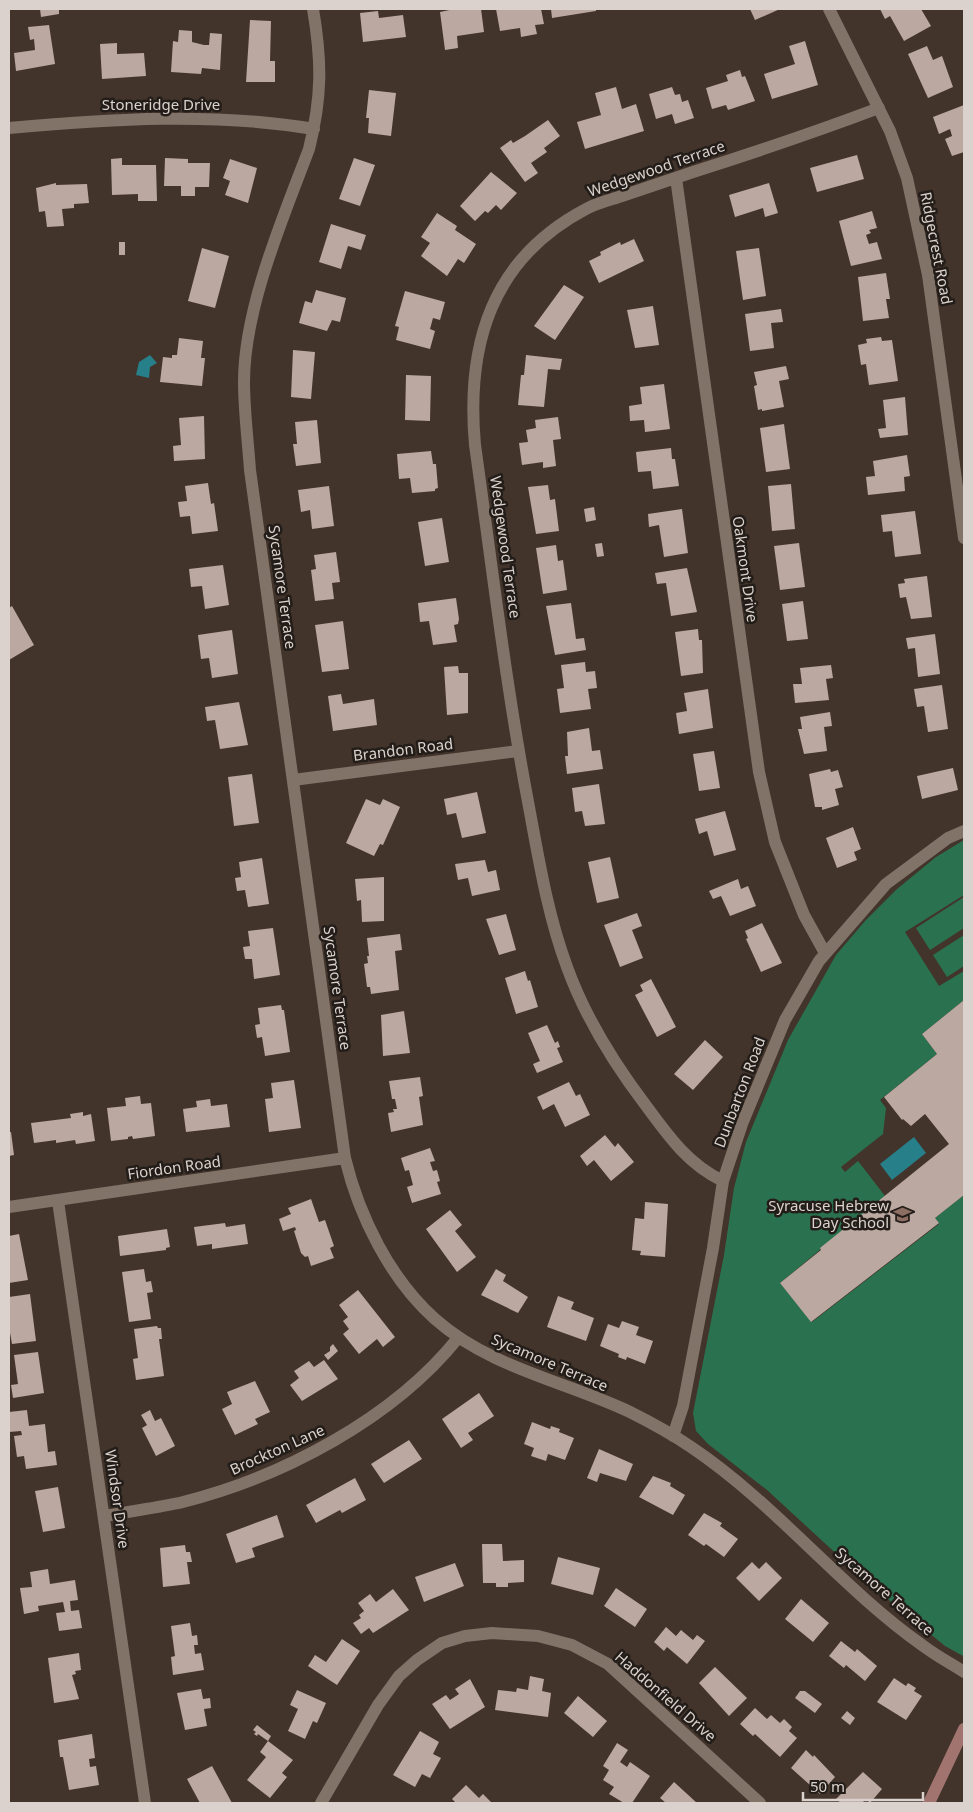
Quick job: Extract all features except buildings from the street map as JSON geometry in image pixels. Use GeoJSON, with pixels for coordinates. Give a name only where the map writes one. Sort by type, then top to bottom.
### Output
{"type":"FeatureCollection","features":[{"type":"Feature","properties":{"kind":"street","name":"Sycamore Terrace"},"geometry":{"type":"LineString","coordinates":[[313,9],[320,50],[320,90],[314,129],[309,149],[267,264],[249,336],[244,382],[250,470],[345,1158],[349,1176],[370,1231],[396,1274],[433,1318],[458,1338],[492,1358],[629,1412],[673,1436],[761,1501],[880,1612],[922,1646],[964,1672]]}},
{"type":"Feature","properties":{"kind":"street","name":"Ridgecrest Road"},"geometry":{"type":"LineString","coordinates":[[829,9],[879,108],[907,178],[928,275],[964,538]]}},
{"type":"Feature","properties":{"kind":"street","name":"Wedgewood Terrace"},"geometry":{"type":"LineString","coordinates":[[723,1181],[704,1172],[674,1144],[626,1080],[597,1030],[567,969],[548,906],[518,751],[475,445],[471,406],[476,354],[496,295],[519,263],[550,232],[587,208],[822,130],[879,108]]}},
{"type":"Feature","properties":{"kind":"street","name":"Stoneridge Drive"},"geometry":{"type":"LineString","coordinates":[[9,128],[106,119],[212,118],[285,124],[314,129]]}},
{"type":"Feature","properties":{"kind":"street","name":"Oakmont Drive"},"geometry":{"type":"LineString","coordinates":[[676,178],[759,772],[775,842],[804,915],[825,953]]}},
{"type":"Feature","properties":{"kind":"street","name":"Brandon Road"},"geometry":{"type":"LineString","coordinates":[[293,780],[518,751]]}},
{"type":"Feature","properties":{"kind":"street","name":"Dunbarton Road"},"geometry":{"type":"LineString","coordinates":[[673,1436],[683,1406],[713,1248],[723,1181],[742,1124],[785,1020],[825,953],[886,884],[948,838],[964,831]]}},
{"type":"Feature","properties":{"kind":"street","name":"Fiordon Road"},"geometry":{"type":"LineString","coordinates":[[9,1207],[345,1158]]}},
{"type":"Feature","properties":{"kind":"street","name":"Windsor Drive"},"geometry":{"type":"LineString","coordinates":[[58,1200],[145,1803]]}},
{"type":"Feature","properties":{"kind":"street","name":"Brockton Lane"},"geometry":{"type":"LineString","coordinates":[[104,1516],[182,1502],[236,1486],[294,1463],[339,1438],[403,1393],[448,1351],[458,1338]]}},
{"type":"Feature","properties":{"kind":"street","name":"Haddonfield Drive"},"geometry":{"type":"LineString","coordinates":[[328,1801],[378,1705],[399,1676],[442,1643],[465,1636],[492,1633],[538,1636],[572,1645],[608,1664],[760,1803]]}},
{"type":"Feature","properties":{"kind":"street"},"geometry":{"type":"LineString","coordinates":[[929,1803],[964,1729]]}},
{"type":"Feature","properties":{"kind":"green space"},"geometry":{"type":"Polygon","coordinates":[[[964,840],[964,895],[905,932],[939,986],[964,971],[964,1000],[922,1034],[937,1054],[880,1100],[886,1108],[883,1134],[841,1167],[845,1172],[858,1161],[885,1196],[780,1283],[812,1322],[939,1224],[935,1218],[964,1195],[963,1656],[945,1646],[867,1582],[767,1490],[708,1444],[696,1431],[693,1413],[724,1255],[734,1188],[746,1142],[788,1040],[836,955],[865,921],[897,889],[936,857],[964,840]]]}},
{"type":"Feature","properties":{"kind":"green space"},"geometry":{"type":"Polygon","coordinates":[[[964,897],[964,928],[930,950],[916,928],[964,897]]]}},
{"type":"Feature","properties":{"kind":"green space"},"geometry":{"type":"Polygon","coordinates":[[[964,935],[964,966],[947,977],[933,955],[964,935]]]}},
{"type":"Feature","properties":{"kind":"water"},"geometry":{"type":"Polygon","coordinates":[[[150,355],[157,363],[150,367],[149,378],[136,375],[139,362],[150,355]]]}},
{"type":"Feature","properties":{"kind":"water"},"geometry":{"type":"Polygon","coordinates":[[[914,1137],[926,1153],[892,1180],[880,1164],[914,1137]]]}},
{"type":"Feature","properties":{"kind":"place","name":"Syracuse Hebrew Day School"},"geometry":{"type":"Point","coordinates":[903,1214]}}]}
